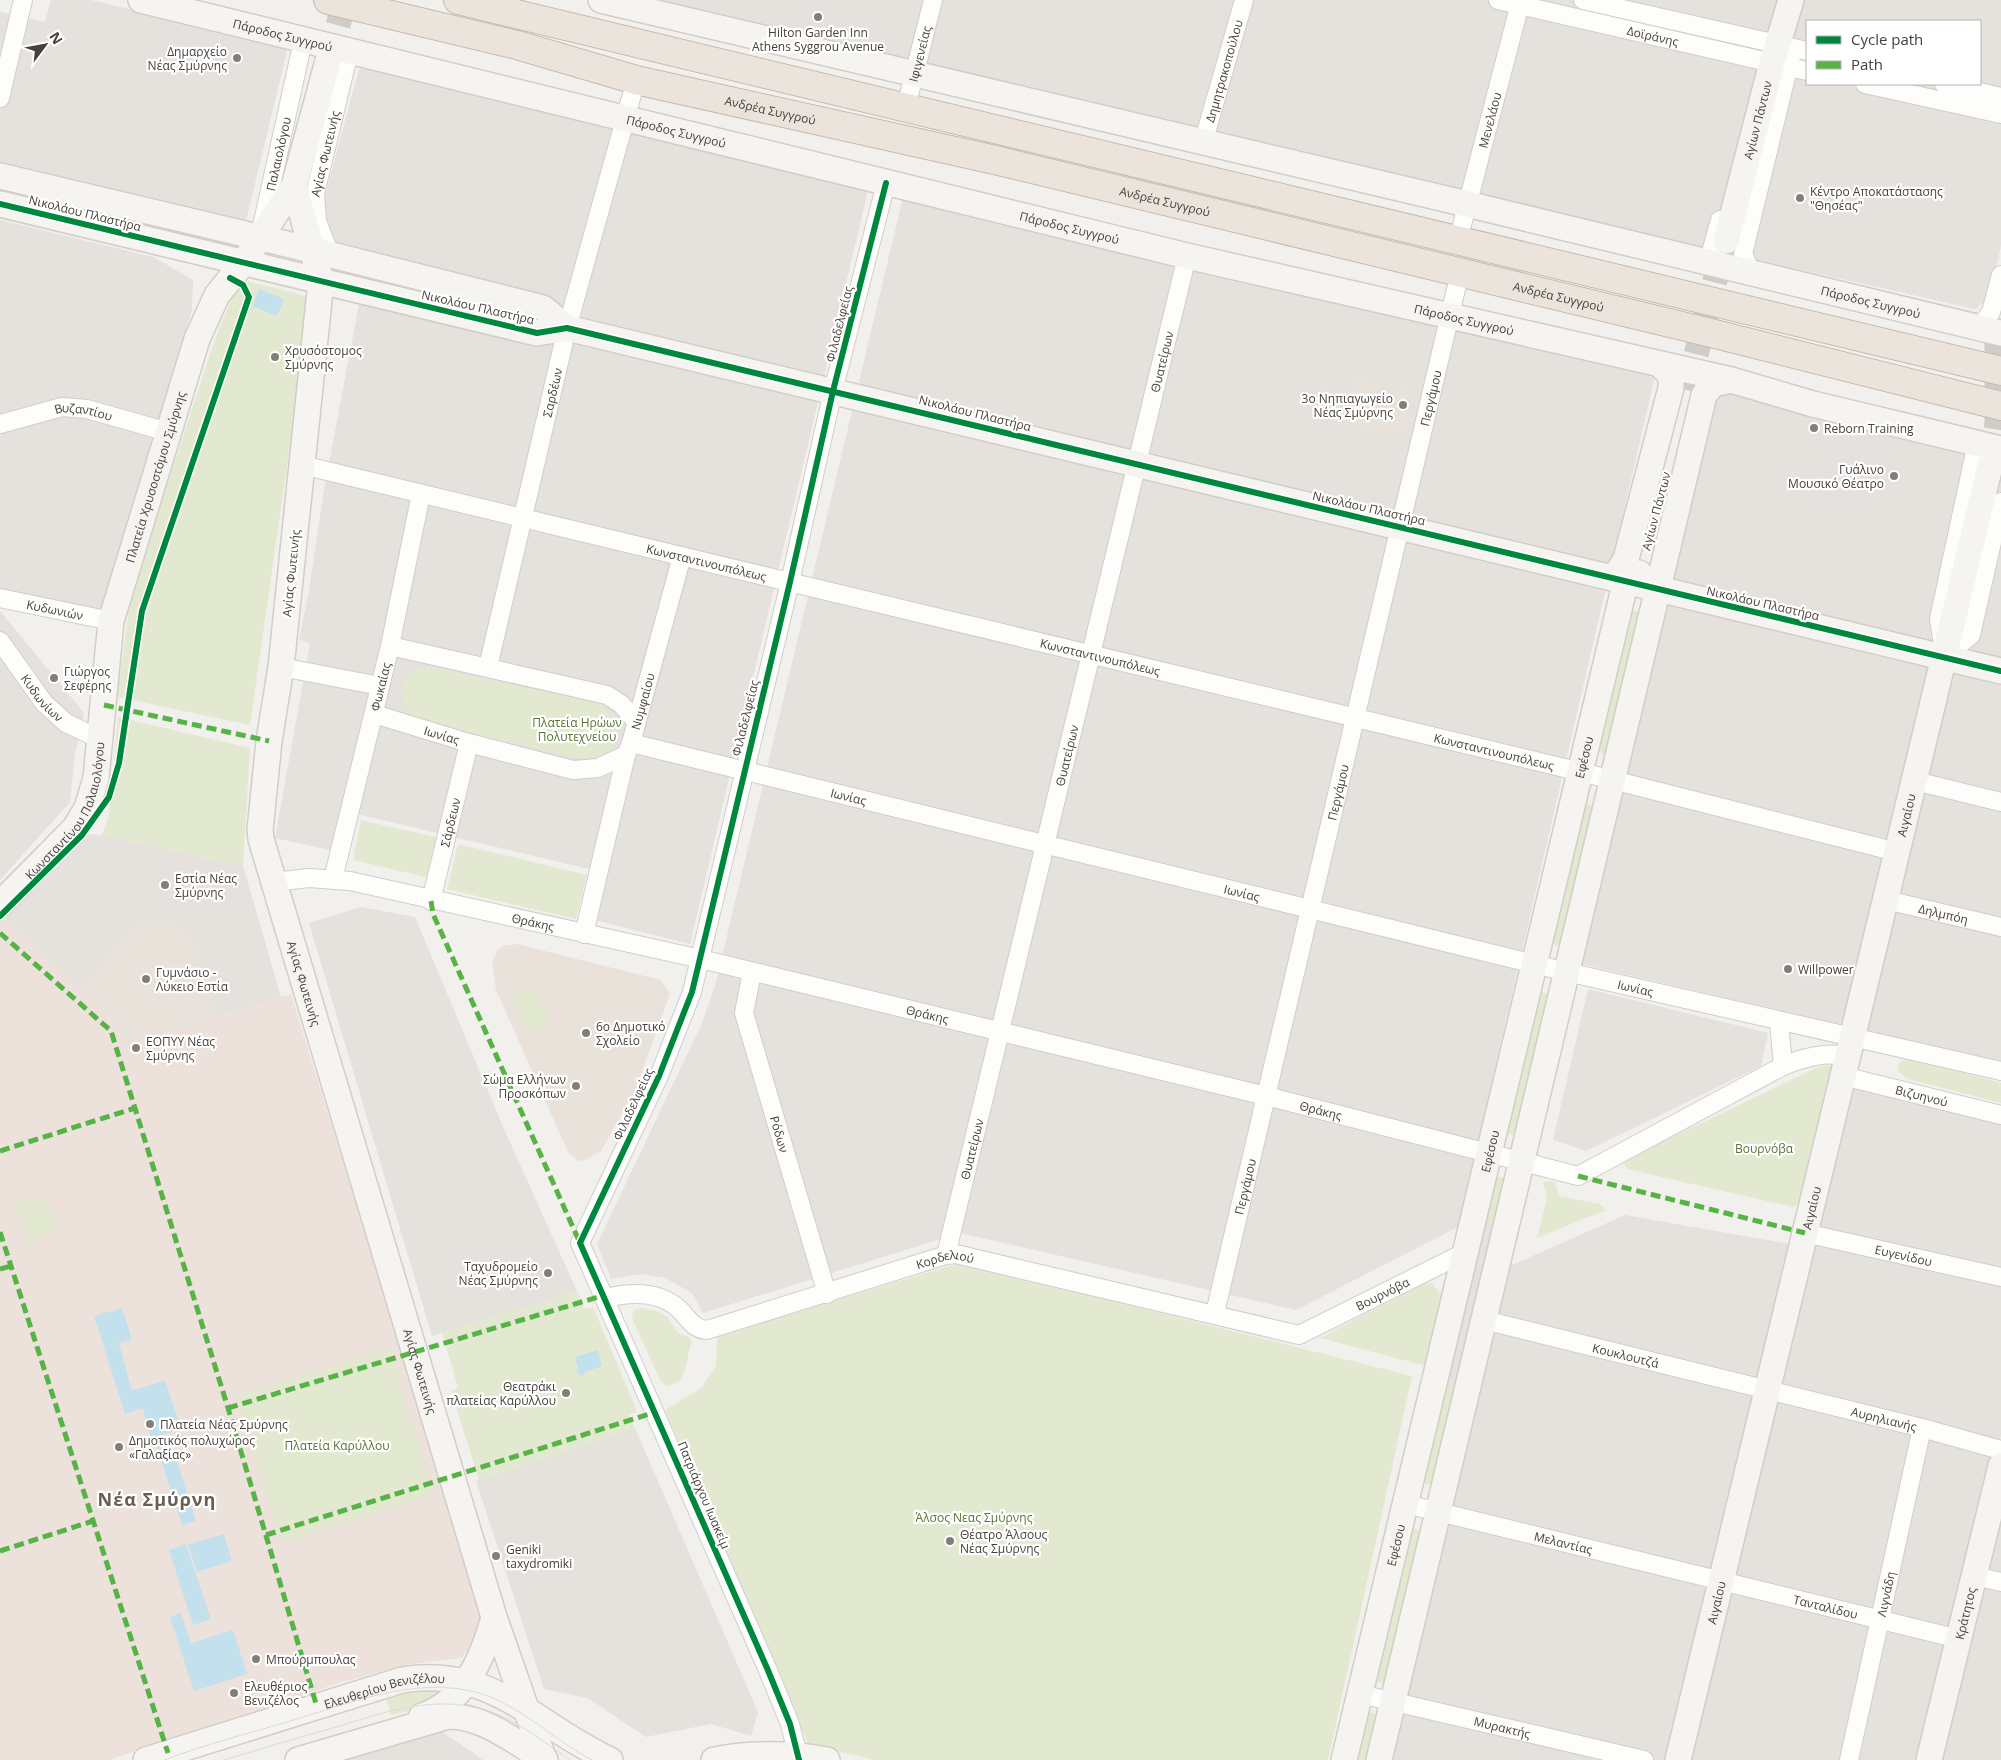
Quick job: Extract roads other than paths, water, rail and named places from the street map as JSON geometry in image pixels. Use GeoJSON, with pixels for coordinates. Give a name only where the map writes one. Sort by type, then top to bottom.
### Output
{"type":"FeatureCollection","features":[{"type":"Feature","properties":{"kind":"highway","name":"Ανδρέα Συγγρού"},"geometry":{"type":"LineString","coordinates":[[328,0],[517,46],[636,80],[1005,162],[2001,406]]}},
{"type":"Feature","properties":{"kind":"highway"},"geometry":{"type":"LineString","coordinates":[[458,0],[2001,371]]}},
{"type":"Feature","properties":{"kind":"street"},"geometry":{"type":"LineString","coordinates":[[0,98],[23,0]]}},
{"type":"Feature","properties":{"kind":"street","name":"Πάροδος Συγγρού"},"geometry":{"type":"LineString","coordinates":[[141,0],[303,41],[339,57],[626,120],[1450,318],[1731,380],[1989,453]]}},
{"type":"Feature","properties":{"kind":"street","name":"Πάροδος Συγγρού"},"geometry":{"type":"LineString","coordinates":[[601,0],[642,5],[916,75],[1466,204],[1990,331]]}},
{"type":"Feature","properties":{"kind":"street","name":"Ιφιγενείας"},"geometry":{"type":"LineString","coordinates":[[906,108],[916,75],[933,0]]}},
{"type":"Feature","properties":{"kind":"street","name":"Δημητρακοπούλου"},"geometry":{"type":"LineString","coordinates":[[1203,143],[1244,0]]}},
{"type":"Feature","properties":{"kind":"street","name":"Δοϊράνης"},"geometry":{"type":"LineString","coordinates":[[1498,0],[1520,2],[1781,54]]}},
{"type":"Feature","properties":{"kind":"street","name":"Δοϊράνης"},"geometry":{"type":"LineString","coordinates":[[1583,0],[1781,54],[1806,70]]}},
{"type":"Feature","properties":{"kind":"street","name":"Αγίων Πάντων"},"geometry":{"type":"LineString","coordinates":[[1752,274],[1743,254],[1791,0]]}},
{"type":"Feature","properties":{"kind":"street","name":"Μενελάου"},"geometry":{"type":"LineString","coordinates":[[1458,240],[1520,2]]}},
{"type":"Feature","properties":{"kind":"street","name":"Παλαιολόγου"},"geometry":{"type":"LineString","coordinates":[[244,263],[260,238],[303,41]]}},
{"type":"Feature","properties":{"kind":"street","name":"Αγίων Πάντων"},"geometry":{"type":"LineString","coordinates":[[1726,241],[1781,54]]}},
{"type":"Feature","properties":{"kind":"street","name":"Αγίων Πάντων"},"geometry":{"type":"LineString","coordinates":[[1708,263],[1781,54]]}},
{"type":"Feature","properties":{"kind":"street","name":"Αγίας Φωτεινής"},"geometry":{"type":"LineString","coordinates":[[260,238],[294,186],[339,57]]}},
{"type":"Feature","properties":{"kind":"street","name":"Αγίας Φωτεινής"},"geometry":{"type":"LineString","coordinates":[[339,57],[314,194],[321,252],[321,282],[282,667],[269,741],[260,830],[272,882],[494,1617],[544,1760]]}},
{"type":"Feature","properties":{"kind":"street"},"geometry":{"type":"LineString","coordinates":[[626,120],[636,80]]}},
{"type":"Feature","properties":{"kind":"street"},"geometry":{"type":"LineString","coordinates":[[1870,85],[2001,114]]}},
{"type":"Feature","properties":{"kind":"street"},"geometry":{"type":"LineString","coordinates":[[1948,85],[2001,97]]}},
{"type":"Feature","properties":{"kind":"street","name":"Σαρδέων"},"geometry":{"type":"LineString","coordinates":[[488,667],[567,328],[626,120]]}},
{"type":"Feature","properties":{"kind":"street","name":"Νικολάου Πλαστήρα"},"geometry":{"type":"LineString","coordinates":[[0,176],[321,252],[542,308],[567,328]]}},
{"type":"Feature","properties":{"kind":"street","name":"Φιλαδελφείας"},"geometry":{"type":"LineString","coordinates":[[580,1243],[659,1076],[690,999],[790,582],[833,391],[886,183]]}},
{"type":"Feature","properties":{"kind":"street","name":"Αγίας Φωτεινής"},"geometry":{"type":"LineString","coordinates":[[294,186],[321,252]]}},
{"type":"Feature","properties":{"kind":"street","name":"Νικολάου Πλαστήρα"},"geometry":{"type":"LineString","coordinates":[[0,204],[537,333],[567,328],[1401,527],[1633,580],[2001,671]]}},
{"type":"Feature","properties":{"kind":"street"},"geometry":{"type":"LineString","coordinates":[[193,250],[210,277],[217,295]]}},
{"type":"Feature","properties":{"kind":"street","name":"Θυατείρων"},"geometry":{"type":"LineString","coordinates":[[946,1255],[1187,256]]}},
{"type":"Feature","properties":{"kind":"street","name":"Πλατεία Χρυσοστόμου Σμύρνης"},"geometry":{"type":"LineString","coordinates":[[104,705],[111,620],[197,339],[217,295],[244,263]]}},
{"type":"Feature","properties":{"kind":"street","name":"Περγάμου"},"geometry":{"type":"LineString","coordinates":[[1215,1313],[1460,272]]}},
{"type":"Feature","properties":{"kind":"street"},"geometry":{"type":"LineString","coordinates":[[1990,331],[1991,312],[2001,275]]}},
{"type":"Feature","properties":{"kind":"street"},"geometry":{"type":"LineString","coordinates":[[1633,580],[1617,574],[1626,559],[1671,388],[1671,376],[1661,365]]}},
{"type":"Feature","properties":{"kind":"street","name":"Εφέσου"},"geometry":{"type":"LineString","coordinates":[[1344,1760],[1581,772],[1633,580],[1704,394],[1713,384],[1731,380]]}},
{"type":"Feature","properties":{"kind":"street","name":"Αγίων Πάντων"},"geometry":{"type":"LineString","coordinates":[[1633,580],[1687,390]]}},
{"type":"Feature","properties":{"kind":"street","name":"Βυζαντίου"},"geometry":{"type":"LineString","coordinates":[[0,424],[62,407],[87,409],[168,432]]}},
{"type":"Feature","properties":{"kind":"street","name":"Αιγαίου"},"geometry":{"type":"LineString","coordinates":[[1678,1760],[1915,781],[1989,453]]}},
{"type":"Feature","properties":{"kind":"street","name":"Κωνσταντινουπόλεως"},"geometry":{"type":"LineString","coordinates":[[302,465],[1581,772],[1897,852]]}},
{"type":"Feature","properties":{"kind":"street","name":"Φωκαίας"},"geometry":{"type":"LineString","coordinates":[[332,878],[390,646],[421,494]]}},
{"type":"Feature","properties":{"kind":"street"},"geometry":{"type":"LineString","coordinates":[[1944,657],[1971,635],[2001,502]]}},
{"type":"Feature","properties":{"kind":"street","name":"Νυμφαίου"},"geometry":{"type":"LineString","coordinates":[[584,934],[636,722],[682,556]]}},
{"type":"Feature","properties":{"kind":"street","name":"Εφέσου"},"geometry":{"type":"LineString","coordinates":[[1379,1760],[1612,781],[1633,580]]}},
{"type":"Feature","properties":{"kind":"street","name":"Κυδωνιών"},"geometry":{"type":"LineString","coordinates":[[0,598],[111,620]]}},
{"type":"Feature","properties":{"kind":"street","name":"Κυδωνίων"},"geometry":{"type":"LineString","coordinates":[[0,643],[44,703],[66,723],[100,739]]}},
{"type":"Feature","properties":{"kind":"street"},"geometry":{"type":"LineString","coordinates":[[390,646],[607,695],[621,704],[636,722]]}},
{"type":"Feature","properties":{"kind":"street"},"geometry":{"type":"LineString","coordinates":[[282,667],[380,686]]}},
{"type":"Feature","properties":{"kind":"street","name":"Κωνσταντίνου Παλαιολόγου"},"geometry":{"type":"LineString","coordinates":[[0,904],[79,821],[87,808],[96,778],[104,705]]}},
{"type":"Feature","properties":{"kind":"street","name":"Ιωνίας"},"geometry":{"type":"LineString","coordinates":[[374,714],[469,743],[573,770],[598,768],[629,749],[744,771],[1310,910],[1779,1022],[1848,1056]]}},
{"type":"Feature","properties":{"kind":"street","name":"Σάρδεων"},"geometry":{"type":"LineString","coordinates":[[432,901],[469,743]]}},
{"type":"Feature","properties":{"kind":"street"},"geometry":{"type":"LineString","coordinates":[[1915,781],[2001,802]]}},
{"type":"Feature","properties":{"kind":"street","name":"Θράκης"},"geometry":{"type":"LineString","coordinates":[[272,882],[332,878],[701,959],[1266,1096],[1490,1155],[1578,1176],[1783,1066]]}},
{"type":"Feature","properties":{"kind":"street","name":"Δηλμπόη"},"geometry":{"type":"LineString","coordinates":[[1886,900],[2001,927]]}},
{"type":"Feature","properties":{"kind":"street","name":"Ρόδων"},"geometry":{"type":"LineString","coordinates":[[752,972],[744,1013],[827,1294]]}},
{"type":"Feature","properties":{"kind":"street"},"geometry":{"type":"LineString","coordinates":[[1779,1022],[1783,1066],[1804,1058],[1833,1053],[2001,1071]]}},
{"type":"Feature","properties":{"kind":"street","name":"Βιζυηνού"},"geometry":{"type":"LineString","coordinates":[[1848,1056],[2001,1115]]}},
{"type":"Feature","properties":{"kind":"street","name":"Ευγενίδου"},"geometry":{"type":"LineString","coordinates":[[1806,1233],[2001,1277]]}},
{"type":"Feature","properties":{"kind":"street","name":"Πατριάρχου Ιωακείμ"},"geometry":{"type":"LineString","coordinates":[[580,1243],[606,1298],[767,1668],[790,1724],[798,1758]]}},
{"type":"Feature","properties":{"kind":"street","name":"Βουρνόβα"},"geometry":{"type":"LineString","coordinates":[[1299,1335],[1466,1252]]}},
{"type":"Feature","properties":{"kind":"street","name":"Κορδελιού"},"geometry":{"type":"LineString","coordinates":[[606,1298],[633,1294],[661,1298],[680,1311],[698,1328],[707,1330],[827,1294],[946,1255],[968,1255],[1215,1313],[1299,1335]]}},
{"type":"Feature","properties":{"kind":"street","name":"Κουκλουτζά"},"geometry":{"type":"LineString","coordinates":[[1484,1320],[1768,1390]]}},
{"type":"Feature","properties":{"kind":"street","name":"Αυρηλιανής"},"geometry":{"type":"LineString","coordinates":[[1768,1390],[1922,1428],[2001,1450]]}},
{"type":"Feature","properties":{"kind":"street","name":"Λιγνάδη"},"geometry":{"type":"LineString","coordinates":[[1849,1760],[1922,1428]]}},
{"type":"Feature","properties":{"kind":"street","name":"Κράτητος"},"geometry":{"type":"LineString","coordinates":[[1929,1760],[2001,1466]]}},
{"type":"Feature","properties":{"kind":"street","name":"Μελαντίας"},"geometry":{"type":"LineString","coordinates":[[1406,1504],[1722,1580]]}},
{"type":"Feature","properties":{"kind":"street"},"geometry":{"type":"LineString","coordinates":[[1974,1576],[2001,1582]]}},
{"type":"Feature","properties":{"kind":"street","name":"Τανταλίδου"},"geometry":{"type":"LineString","coordinates":[[1722,1580],[1959,1639]]}},
{"type":"Feature","properties":{"kind":"street"},"geometry":{"type":"LineString","coordinates":[[296,1760],[311,1749],[429,1713],[450,1699],[466,1682],[483,1653],[494,1617]]}},
{"type":"Feature","properties":{"kind":"street","name":"Ελευθερίου Βενιζέλου"},"geometry":{"type":"LineString","coordinates":[[146,1760],[402,1680],[436,1677],[466,1682],[500,1694],[610,1760]]}},
{"type":"Feature","properties":{"kind":"street","name":"Μυρακτής"},"geometry":{"type":"LineString","coordinates":[[1360,1694],[1644,1760]]}},
{"type":"Feature","properties":{"kind":"street"},"geometry":{"type":"LineString","coordinates":[[296,1760],[448,1716],[468,1718],[487,1726],[544,1760],[566,1745],[580,1743]]}},
{"type":"Feature","properties":{"kind":"street"},"geometry":{"type":"LineString","coordinates":[[714,1760],[763,1754],[827,1760]]}},
{"type":"Feature","properties":{"kind":"water"},"geometry":{"type":"Polygon","coordinates":[[[259,289],[284,299],[277,316],[252,306],[259,289]]]}},
{"type":"Feature","properties":{"kind":"water"},"geometry":{"type":"Polygon","coordinates":[[[122,1308],[132,1340],[119,1343],[132,1391],[165,1380],[181,1429],[151,1438],[143,1408],[125,1414],[94,1316],[122,1308]]]}},
{"type":"Feature","properties":{"kind":"water"},"geometry":{"type":"Polygon","coordinates":[[[598,1350],[602,1366],[585,1372],[583,1376],[576,1372],[578,1368],[575,1357],[598,1350]]]}},
{"type":"Feature","properties":{"kind":"water"},"geometry":{"type":"Polygon","coordinates":[[[169,1437],[196,1521],[182,1525],[155,1441],[169,1437]]]}},
{"type":"Feature","properties":{"kind":"water"},"geometry":{"type":"Polygon","coordinates":[[[224,1534],[232,1561],[197,1572],[188,1544],[224,1534]]]}},
{"type":"Feature","properties":{"kind":"water"},"geometry":{"type":"Polygon","coordinates":[[[186,1544],[211,1619],[193,1625],[169,1550],[186,1544]]]}},
{"type":"Feature","properties":{"kind":"water"},"geometry":{"type":"Polygon","coordinates":[[[181,1613],[191,1643],[233,1630],[247,1674],[194,1691],[170,1617],[181,1613]]]}},
{"type":"Feature","properties":{"kind":"tunnel"},"geometry":{"type":"LineString","coordinates":[[328,61],[345,0]]}},
{"type":"Feature","properties":{"kind":"tunnel"},"geometry":{"type":"LineString","coordinates":[[1687,390],[1724,245]]}},
{"type":"Feature","properties":{"kind":"tunnel"},"geometry":{"type":"LineString","coordinates":[[1990,466],[1997,423],[1997,343],[2001,322]]}},
{"type":"Feature","properties":{"kind":"tram line"},"geometry":{"type":"LineString","coordinates":[[164,1760],[358,1700],[382,1694],[431,1687],[455,1688],[479,1693],[495,1699],[509,1706],[592,1760]]}},
{"type":"Feature","properties":{"kind":"tram line"},"geometry":{"type":"LineString","coordinates":[[224,1760],[388,1712],[425,1705],[444,1704],[482,1709],[506,1718],[570,1760]]}},
{"type":"Feature","properties":{"kind":"place","name":"Hilton Garden Inn Athens Syggrou Avenue"},"geometry":{"type":"Point","coordinates":[818,17]}},
{"type":"Feature","properties":{"kind":"place","name":"Δημαρχείο Νέας Σμύρνης"},"geometry":{"type":"Point","coordinates":[237,58]}},
{"type":"Feature","properties":{"kind":"place","name":"Κέντρο Αποκατάστασης \"Θησέας\""},"geometry":{"type":"Point","coordinates":[1800,198]}},
{"type":"Feature","properties":{"kind":"place","name":"Χρυσόστομος Σμύρνης"},"geometry":{"type":"Point","coordinates":[275,357]}},
{"type":"Feature","properties":{"kind":"place","name":"3ο Νηπιαγωγείο Νέας Σμύρνης"},"geometry":{"type":"Point","coordinates":[1403,405]}},
{"type":"Feature","properties":{"kind":"place","name":"Reborn Training"},"geometry":{"type":"Point","coordinates":[1814,428]}},
{"type":"Feature","properties":{"kind":"place","name":"Γυάλινο Μουσικό Θέατρο"},"geometry":{"type":"Point","coordinates":[1894,476]}},
{"type":"Feature","properties":{"kind":"place","name":"Γιώργος Σεφέρης"},"geometry":{"type":"Point","coordinates":[54,678]}},
{"type":"Feature","properties":{"kind":"place","name":"Εστία Νέας Σμύρνης"},"geometry":{"type":"Point","coordinates":[165,885]}},
{"type":"Feature","properties":{"kind":"place","name":"Willpower"},"geometry":{"type":"Point","coordinates":[1788,969]}},
{"type":"Feature","properties":{"kind":"place","name":"Γυμνάσιο - Λύκειο Εστία"},"geometry":{"type":"Point","coordinates":[146,979]}},
{"type":"Feature","properties":{"kind":"place","name":"6ο Δημοτικό Σχολείο"},"geometry":{"type":"Point","coordinates":[586,1033]}},
{"type":"Feature","properties":{"kind":"place","name":"ΕΟΠΥΥ Νέας Σμύρνης"},"geometry":{"type":"Point","coordinates":[136,1048]}},
{"type":"Feature","properties":{"kind":"place","name":"Σώμα Ελλήνων Προσκόπων"},"geometry":{"type":"Point","coordinates":[576,1086]}},
{"type":"Feature","properties":{"kind":"place","name":"Ταχυδρομείο Νέας Σμύρνης"},"geometry":{"type":"Point","coordinates":[548,1273]}},
{"type":"Feature","properties":{"kind":"place","name":"Θεατράκι πλατείας Καρύλλου"},"geometry":{"type":"Point","coordinates":[566,1393]}},
{"type":"Feature","properties":{"kind":"place","name":"Πλατεία Νέας Σμύρνης"},"geometry":{"type":"Point","coordinates":[150,1424]}},
{"type":"Feature","properties":{"kind":"place","name":"Δημοτικός πολυχώρος «Γαλαξίας»"},"geometry":{"type":"Point","coordinates":[119,1447]}},
{"type":"Feature","properties":{"kind":"place","name":"Θέατρο Άλσους Νέας Σμύρνης"},"geometry":{"type":"Point","coordinates":[950,1541]}},
{"type":"Feature","properties":{"kind":"place","name":"Geniki taxydromiki"},"geometry":{"type":"Point","coordinates":[496,1556]}},
{"type":"Feature","properties":{"kind":"place","name":"Μπούρμπουλας"},"geometry":{"type":"Point","coordinates":[256,1659]}},
{"type":"Feature","properties":{"kind":"place","name":"Ελευθέριος Βενιζέλος"},"geometry":{"type":"Point","coordinates":[234,1693]}},
{"type":"Feature","properties":{"kind":"district","name":"Νέα Σμύρνη"},"geometry":{"type":"Point","coordinates":[157,1499]}},
{"type":"Feature","properties":{"kind":"park label","name":"Πλατεία Ηρώων Πολυτεχνείου"},"geometry":{"type":"Point","coordinates":[577,729]}},
{"type":"Feature","properties":{"kind":"park label","name":"Πλατεία Καρύλλου"},"geometry":{"type":"Point","coordinates":[337,1445]}},
{"type":"Feature","properties":{"kind":"park label","name":"Άλσος Νεας Σμύρνης"},"geometry":{"type":"Point","coordinates":[974,1517]}}]}
